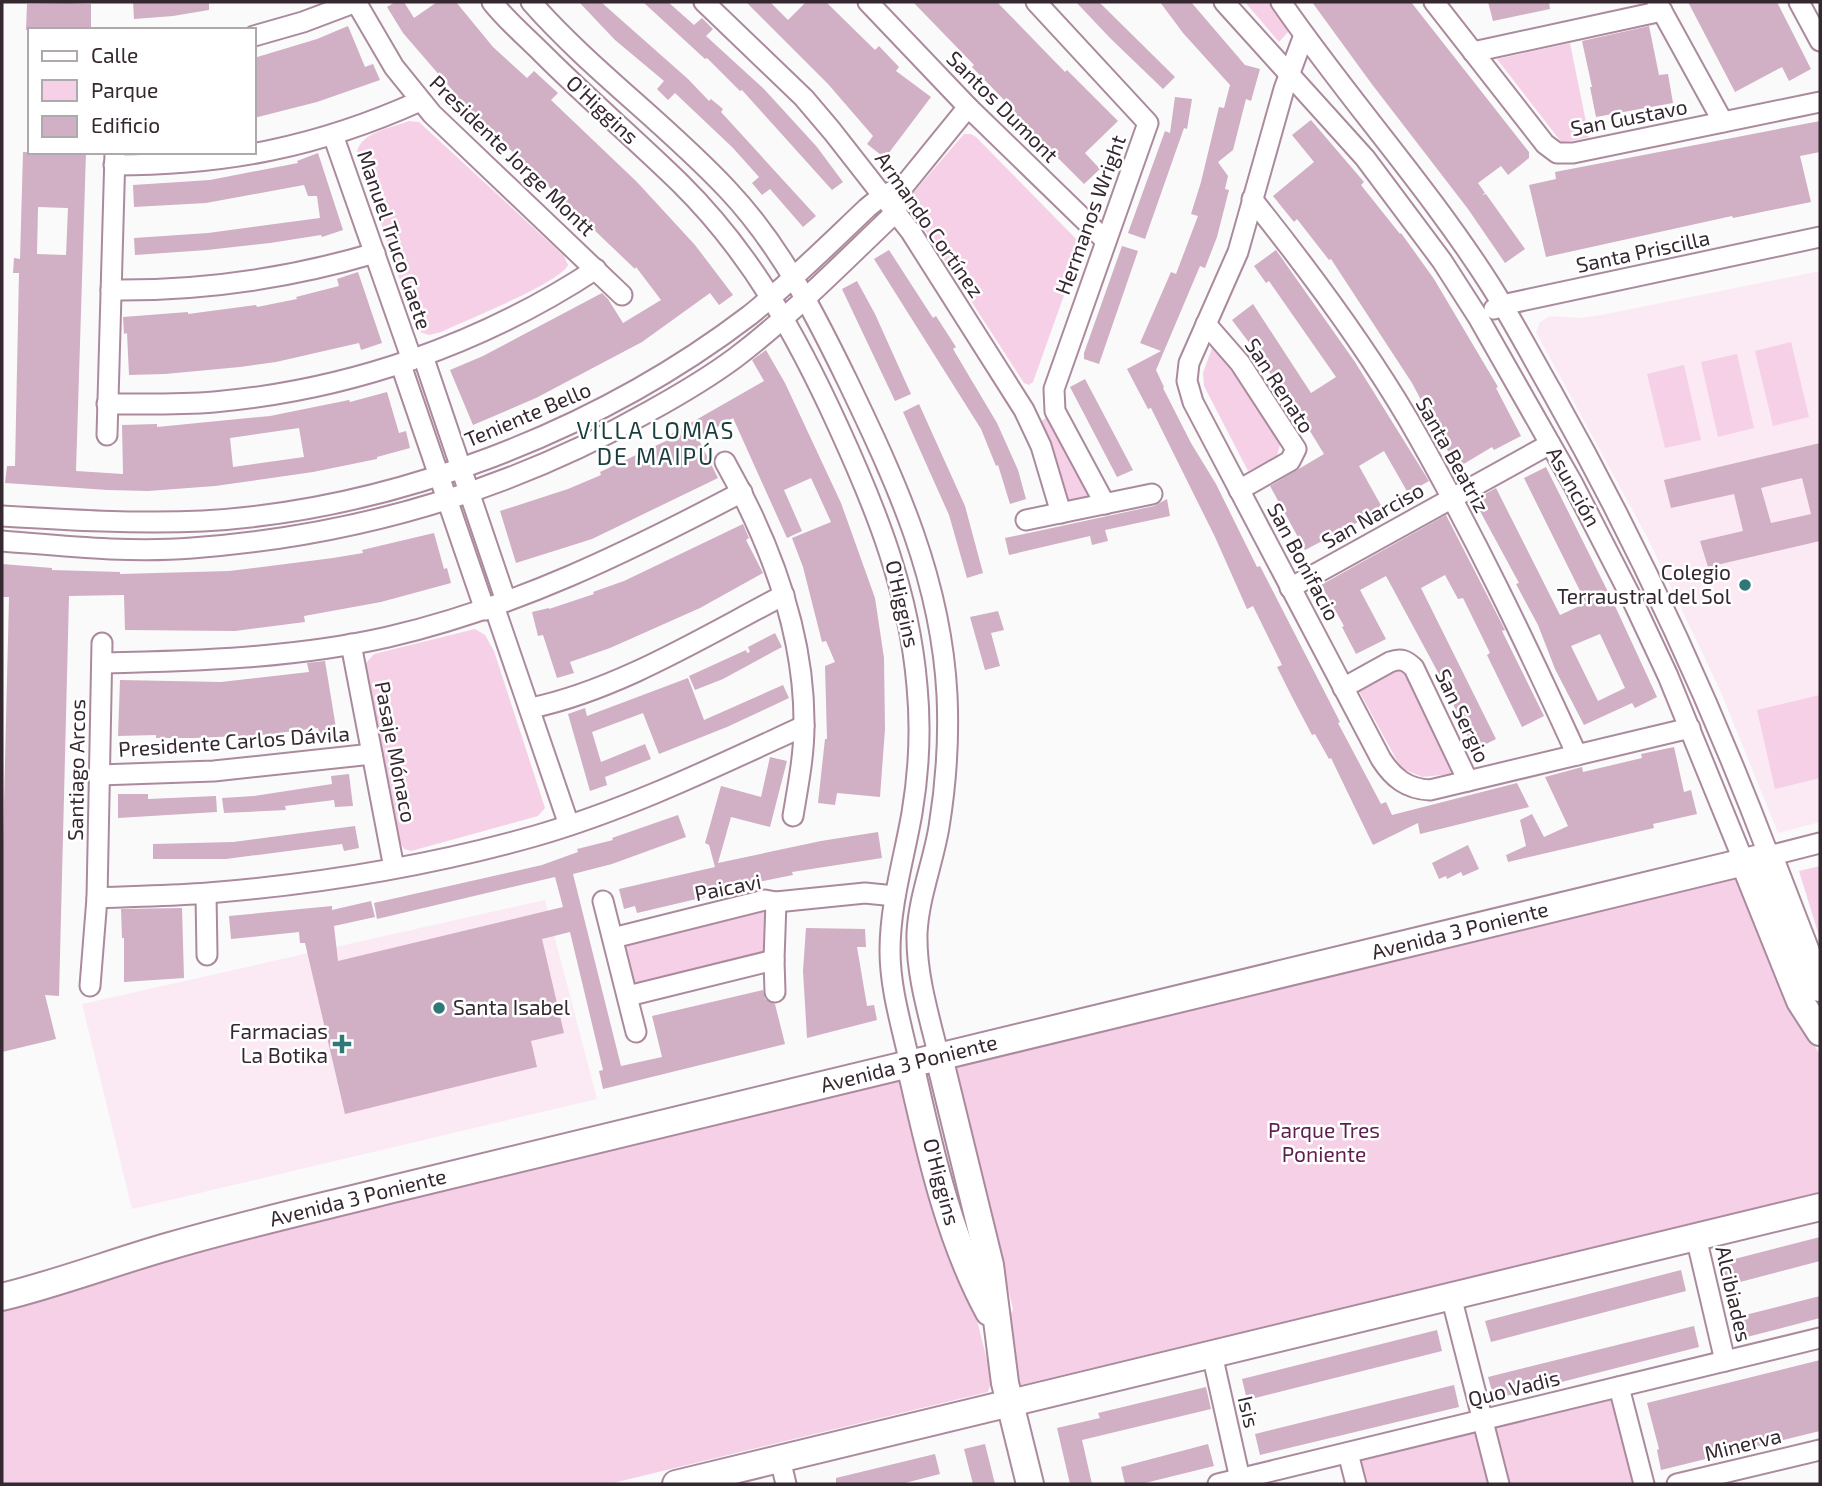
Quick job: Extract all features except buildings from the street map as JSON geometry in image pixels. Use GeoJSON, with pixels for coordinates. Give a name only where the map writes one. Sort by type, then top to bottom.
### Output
{"type":"FeatureCollection","features":[{"type":"Feature","properties":{"kind":"street"},"geometry":{"type":"LineString","coordinates":[[256,35],[303,22],[356,2]]}},
{"type":"Feature","properties":{"kind":"street","name":"Presidente Jorge Montt"},"geometry":{"type":"LineString","coordinates":[[356,2],[382,47],[420,101],[622,295]]}},
{"type":"Feature","properties":{"kind":"street","name":"O'Higgins"},"geometry":{"type":"LineString","coordinates":[[492,2],[554,66],[713,217],[748,262],[772,297],[813,373],[871,499],[905,603],[918,689],[919,750],[912,813],[895,896],[891,929],[891,970],[910,1064],[951,1222],[971,1279],[996,1325]]}},
{"type":"Feature","properties":{"kind":"street","name":"O'Higgins"},"geometry":{"type":"LineString","coordinates":[[531,2],[561,34],[728,190],[756,223],[794,276],[901,496],[927,571],[942,645],[947,723],[939,828],[922,898],[917,934],[921,980],[990,1265],[996,1325],[1010,1403],[1030,1484]]}},
{"type":"Feature","properties":{"kind":"street","name":"Armando Cortínez"},"geometry":{"type":"LineString","coordinates":[[704,2],[804,98],[896,212],[954,297],[1024,410],[1041,446],[1061,513]]}},
{"type":"Feature","properties":{"kind":"street","name":"Santos Dumont"},"geometry":{"type":"LineString","coordinates":[[868,2],[968,107],[1106,241]]}},
{"type":"Feature","properties":{"kind":"street","name":"Hermanos Wright"},"geometry":{"type":"LineString","coordinates":[[1036,2],[1148,123],[1052,400]]}},
{"type":"Feature","properties":{"kind":"street","name":"Asunción"},"geometry":{"type":"LineString","coordinates":[[1224,2],[1328,115],[1385,183],[1443,261],[1478,317],[1609,553],[1690,728],[1820,988]]}},
{"type":"Feature","properties":{"kind":"street","name":"Asunción"},"geometry":{"type":"LineString","coordinates":[[1281,2],[1435,206],[1502,305],[1577,437],[1641,559],[1703,695],[1800,1001],[1820,1032]]}},
{"type":"Feature","properties":{"kind":"street","name":"San Gustavo"},"geometry":{"type":"LineString","coordinates":[[1434,2],[1545,144],[1557,153],[1573,153],[1820,102]]}},
{"type":"Feature","properties":{"kind":"street"},"geometry":{"type":"LineString","coordinates":[[1799,2],[1820,41]]}},
{"type":"Feature","properties":{"kind":"street"},"geometry":{"type":"LineString","coordinates":[[1472,52],[1659,6],[1724,122]]}},
{"type":"Feature","properties":{"kind":"street","name":"San Bonifacio"},"geometry":{"type":"LineString","coordinates":[[1304,35],[1289,74],[1238,252],[1187,372],[1189,390],[1239,490],[1381,759],[1394,777],[1411,788],[1430,790],[1690,728]]}},
{"type":"Feature","properties":{"kind":"street"},"geometry":{"type":"LineString","coordinates":[[256,153],[333,135],[420,101]]}},
{"type":"Feature","properties":{"kind":"street","name":"Teniente Bello"},"geometry":{"type":"LineString","coordinates":[[2,516],[146,523],[238,518],[340,500],[439,476],[531,442],[608,405],[667,371],[772,297],[867,208],[883,195],[903,187],[968,107]]}},
{"type":"Feature","properties":{"kind":"street","name":"Manuel Truco Gaete"},"geometry":{"type":"LineString","coordinates":[[333,135],[412,360],[470,494],[495,606]]}},
{"type":"Feature","properties":{"kind":"street"},"geometry":{"type":"LineString","coordinates":[[107,435],[114,159],[187,163],[250,154]]}},
{"type":"Feature","properties":{"kind":"street"},"geometry":{"type":"LineString","coordinates":[[2,541],[136,550],[247,543],[317,532],[417,510],[470,494],[543,466],[636,419],[734,358],[806,297],[896,212],[903,187]]}},
{"type":"Feature","properties":{"kind":"street","name":"Santa Beatriz"},"geometry":{"type":"LineString","coordinates":[[1252,199],[1295,252],[1350,329],[1407,417],[1526,643],[1577,755]]}},
{"type":"Feature","properties":{"kind":"street","name":"Santa Priscilla"},"geometry":{"type":"LineString","coordinates":[[1478,317],[1502,305],[1820,237]]}},
{"type":"Feature","properties":{"kind":"street"},"geometry":{"type":"LineString","coordinates":[[111,290],[171,289],[251,282],[318,269],[375,253]]}},
{"type":"Feature","properties":{"kind":"street"},"geometry":{"type":"LineString","coordinates":[[107,404],[212,402],[329,383],[412,360],[539,304],[596,269]]}},
{"type":"Feature","properties":{"kind":"street","name":"San Renato"},"geometry":{"type":"LineString","coordinates":[[1206,324],[1246,372],[1296,449],[1290,461],[1239,490]]}},
{"type":"Feature","properties":{"kind":"street","name":"Manuel Truco Gaete"},"geometry":{"type":"LineString","coordinates":[[412,360],[447,501],[495,606],[569,825]]}},
{"type":"Feature","properties":{"kind":"street"},"geometry":{"type":"LineString","coordinates":[[1024,410],[1052,400],[1058,419],[1105,504]]}},
{"type":"Feature","properties":{"kind":"street","name":"San Narciso"},"geometry":{"type":"LineString","coordinates":[[1290,587],[1550,444]]}},
{"type":"Feature","properties":{"kind":"street"},"geometry":{"type":"LineString","coordinates":[[725,463],[741,492],[784,595],[796,637],[804,726],[793,816]]}},
{"type":"Feature","properties":{"kind":"street"},"geometry":{"type":"LineString","coordinates":[[351,645],[389,637],[495,606],[587,570],[741,492]]}},
{"type":"Feature","properties":{"kind":"street"},"geometry":{"type":"LineString","coordinates":[[1026,520],[1152,494]]}},
{"type":"Feature","properties":{"kind":"street"},"geometry":{"type":"LineString","coordinates":[[531,708],[584,694],[617,680],[784,595]]}},
{"type":"Feature","properties":{"kind":"street","name":"Santiago Arcos"},"geometry":{"type":"LineString","coordinates":[[90,986],[97,898],[102,653],[234,658],[351,645]]}},
{"type":"Feature","properties":{"kind":"street","name":"Pasaje Mónaco"},"geometry":{"type":"LineString","coordinates":[[351,645],[394,868]]}},
{"type":"Feature","properties":{"kind":"street","name":"San Sergio"},"geometry":{"type":"LineString","coordinates":[[1343,688],[1390,662],[1398,659],[1409,662],[1468,781]]}},
{"type":"Feature","properties":{"kind":"street"},"geometry":{"type":"LineString","coordinates":[[97,898],[206,894],[313,881],[485,849],[569,825],[673,786],[804,726]]}},
{"type":"Feature","properties":{"kind":"street","name":"Presidente Carlos Dávila"},"geometry":{"type":"LineString","coordinates":[[99,775],[214,771],[372,754]]}},
{"type":"Feature","properties":{"kind":"street","name":"Avenida 3 Poniente"},"geometry":{"type":"LineString","coordinates":[[2,1297],[184,1241],[1820,844]]}},
{"type":"Feature","properties":{"kind":"street","name":"Paicavi"},"geometry":{"type":"LineString","coordinates":[[613,938],[765,900],[776,902],[865,893],[895,896]]}},
{"type":"Feature","properties":{"kind":"street"},"geometry":{"type":"LineString","coordinates":[[206,894],[206,955]]}},
{"type":"Feature","properties":{"kind":"street"},"geometry":{"type":"LineString","coordinates":[[603,901],[636,1032]]}},
{"type":"Feature","properties":{"kind":"street"},"geometry":{"type":"LineString","coordinates":[[775,992],[776,902]]}},
{"type":"Feature","properties":{"kind":"street"},"geometry":{"type":"LineString","coordinates":[[628,996],[774,960]]}},
{"type":"Feature","properties":{"kind":"street"},"geometry":{"type":"LineString","coordinates":[[676,1484],[783,1472],[1010,1403],[1820,1207]]}},
{"type":"Feature","properties":{"kind":"street","name":"Alcibiades"},"geometry":{"type":"LineString","coordinates":[[1696,1237],[1725,1361]]}},
{"type":"Feature","properties":{"kind":"street"},"geometry":{"type":"LineString","coordinates":[[1451,1296],[1499,1484]]}},
{"type":"Feature","properties":{"kind":"street","name":"Quo Vadis"},"geometry":{"type":"LineString","coordinates":[[1219,1484],[1820,1338]]}},
{"type":"Feature","properties":{"kind":"street","name":"Isis"},"geometry":{"type":"LineString","coordinates":[[1212,1354],[1240,1479]]}},
{"type":"Feature","properties":{"kind":"street"},"geometry":{"type":"LineString","coordinates":[[1619,1387],[1644,1484]]}},
{"type":"Feature","properties":{"kind":"street","name":"Minerva"},"geometry":{"type":"LineString","coordinates":[[1677,1484],[1757,1475],[1820,1450]]}},
{"type":"Feature","properties":{"kind":"street"},"geometry":{"type":"LineString","coordinates":[[1348,1452],[1356,1484]]}},
{"type":"Feature","properties":{"kind":"shaded area","name":"Colegio Terraustral del Sol"},"geometry":{"type":"Polygon","coordinates":[[[1820,271],[1820,822],[1778,833],[1720,690],[1647,537],[1536,332],[1540,322],[1550,316],[1580,318],[1601,315],[1820,271]]]}},
{"type":"Feature","properties":{"kind":"shaded area"},"geometry":{"type":"Polygon","coordinates":[[[545,900],[597,1099],[132,1209],[82,1004],[545,900]]]}},
{"type":"Feature","properties":{"kind":"green space"},"geometry":{"type":"Polygon","coordinates":[[[1245,2],[1271,2],[1289,31],[1279,42],[1245,2]]]}},
{"type":"Feature","properties":{"kind":"green space"},"geometry":{"type":"Polygon","coordinates":[[[1570,43],[1589,137],[1562,143],[1497,59],[1570,43]]]}},
{"type":"Feature","properties":{"kind":"green space"},"geometry":{"type":"Polygon","coordinates":[[[409,121],[419,122],[564,256],[568,265],[561,273],[530,291],[441,332],[429,335],[417,331],[357,152],[364,140],[371,135],[409,121]]]}},
{"type":"Feature","properties":{"kind":"green space"},"geometry":{"type":"Polygon","coordinates":[[[964,134],[976,137],[1082,245],[1033,382],[1029,385],[1024,383],[909,205],[913,193],[964,134]]]}},
{"type":"Feature","properties":{"kind":"green space"},"geometry":{"type":"Polygon","coordinates":[[[1791,342],[1809,417],[1773,426],[1755,351],[1791,342]]]}},
{"type":"Feature","properties":{"kind":"green space"},"geometry":{"type":"Polygon","coordinates":[[[1212,348],[1237,373],[1281,440],[1277,456],[1248,471],[1204,386],[1203,373],[1212,348]]]}},
{"type":"Feature","properties":{"kind":"green space"},"geometry":{"type":"Polygon","coordinates":[[[1737,354],[1754,428],[1718,437],[1701,362],[1737,354]]]}},
{"type":"Feature","properties":{"kind":"green space"},"geometry":{"type":"Polygon","coordinates":[[[1684,365],[1701,440],[1665,448],[1647,374],[1684,365]]]}},
{"type":"Feature","properties":{"kind":"green space"},"geometry":{"type":"Polygon","coordinates":[[[1046,418],[1092,498],[1068,503],[1040,422],[1046,418]]]}},
{"type":"Feature","properties":{"kind":"green space"},"geometry":{"type":"Polygon","coordinates":[[[475,629],[485,635],[494,651],[545,808],[538,816],[411,851],[404,849],[400,842],[366,663],[374,654],[475,629]]]}},
{"type":"Feature","properties":{"kind":"green space"},"geometry":{"type":"Polygon","coordinates":[[[1398,665],[1409,671],[1454,763],[1451,774],[1422,777],[1401,768],[1359,691],[1365,682],[1398,665]]]}},
{"type":"Feature","properties":{"kind":"green space"},"geometry":{"type":"Polygon","coordinates":[[[1820,695],[1820,778],[1775,789],[1757,710],[1820,695]]]}},
{"type":"Feature","properties":{"kind":"green space"},"geometry":{"type":"Polygon","coordinates":[[[1820,866],[1820,939],[1799,871],[1820,866]]]}},
{"type":"Feature","properties":{"kind":"green space","name":"Parque Tres Poniente"},"geometry":{"type":"Polygon","coordinates":[[[1741,876],[1790,994],[1820,1056],[1820,1192],[1016,1386],[1004,1330],[1013,1309],[954,1063],[1741,876]]]}},
{"type":"Feature","properties":{"kind":"green space"},"geometry":{"type":"Polygon","coordinates":[[[765,908],[773,915],[763,951],[635,985],[624,945],[765,908]]]}},
{"type":"Feature","properties":{"kind":"green space"},"geometry":{"type":"Polygon","coordinates":[[[903,1080],[964,1269],[992,1380],[988,1392],[609,1484],[2,1484],[2,1311],[171,1255],[903,1080]]]}},
{"type":"Feature","properties":{"kind":"green space"},"geometry":{"type":"Polygon","coordinates":[[[1615,1395],[1637,1484],[1504,1484],[1490,1427],[1615,1395]]]}},
{"type":"Feature","properties":{"kind":"green space"},"geometry":{"type":"Polygon","coordinates":[[[1475,1425],[1490,1484],[1362,1484],[1355,1455],[1475,1425]]]}},
{"type":"Feature","properties":{"kind":"place","name":"Colegio Terraustral del Sol"},"geometry":{"type":"Point","coordinates":[1745,585]}},
{"type":"Feature","properties":{"kind":"place","name":"Santa Isabel"},"geometry":{"type":"Point","coordinates":[439,1008]}},
{"type":"Feature","properties":{"kind":"place","name":"Farmacias La Botika"},"geometry":{"type":"Point","coordinates":[342,1044]}},
{"type":"Feature","properties":{"kind":"district","name":"VILLA LOMAS DE MAIPÚ"},"geometry":{"type":"Point","coordinates":[656,444]}}]}
